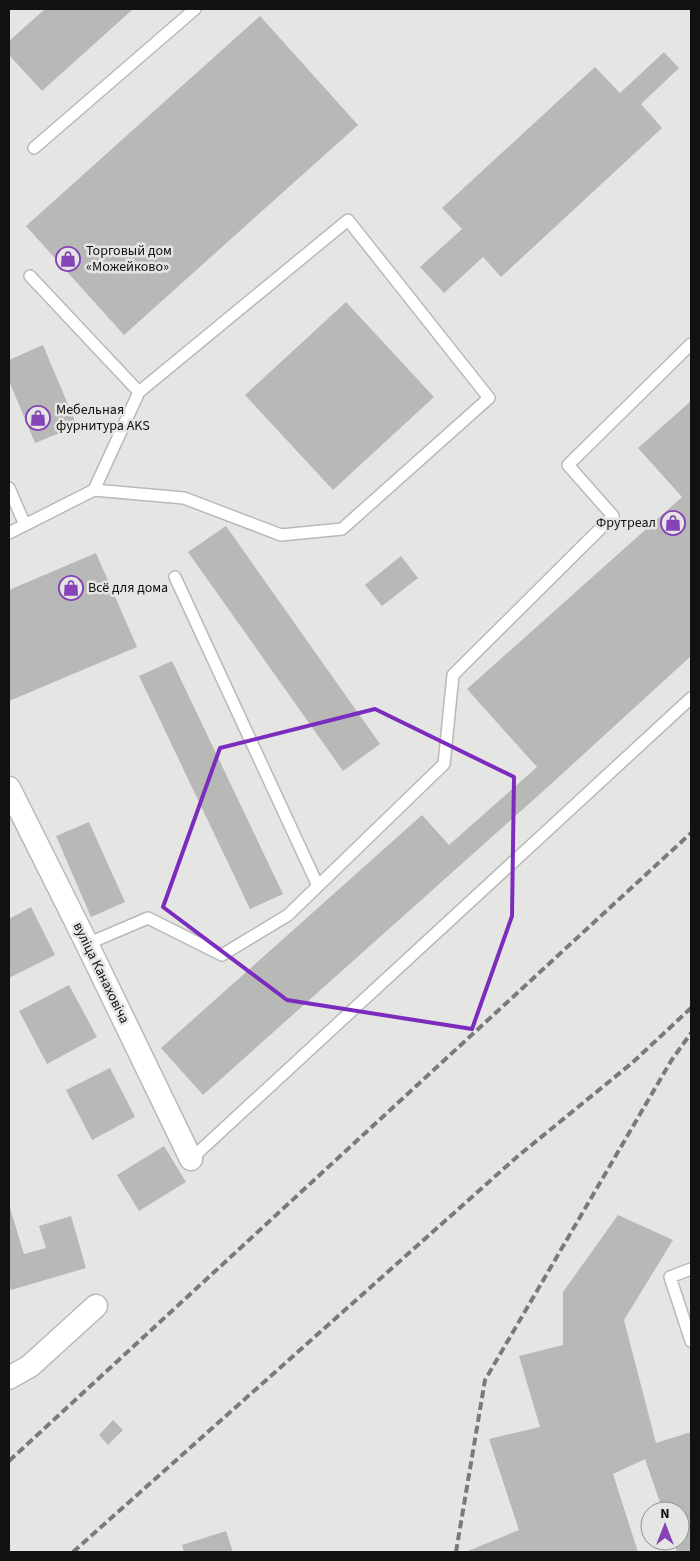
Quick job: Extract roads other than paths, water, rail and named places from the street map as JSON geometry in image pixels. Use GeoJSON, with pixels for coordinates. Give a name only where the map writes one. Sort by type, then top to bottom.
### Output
{"type":"FeatureCollection","features":[{"type":"Feature","properties":{"kind":"street","name":"вуліца Канаховіча"},"geometry":{"type":"LineString","coordinates":[[9,788],[191,1159]]}},
{"type":"Feature","properties":{"kind":"street"},"geometry":{"type":"LineString","coordinates":[[9,1378],[30,1366],[96,1306]]}},
{"type":"Feature","properties":{"kind":"lane"},"geometry":{"type":"LineString","coordinates":[[34,148],[195,9]]}},
{"type":"Feature","properties":{"kind":"lane"},"geometry":{"type":"LineString","coordinates":[[9,533],[94,490],[184,498],[282,535],[342,529],[489,398],[348,220],[138,392],[94,490]]}},
{"type":"Feature","properties":{"kind":"lane"},"geometry":{"type":"LineString","coordinates":[[30,276],[138,392]]}},
{"type":"Feature","properties":{"kind":"lane"},"geometry":{"type":"LineString","coordinates":[[87,944],[148,918],[222,955],[288,915],[444,764],[453,675],[613,516],[568,465],[691,344]]}},
{"type":"Feature","properties":{"kind":"lane"},"geometry":{"type":"LineString","coordinates":[[9,488],[25,525]]}},
{"type":"Feature","properties":{"kind":"lane"},"geometry":{"type":"LineString","coordinates":[[175,577],[318,886]]}},
{"type":"Feature","properties":{"kind":"lane"},"geometry":{"type":"LineString","coordinates":[[191,1159],[691,698]]}},
{"type":"Feature","properties":{"kind":"lane"},"geometry":{"type":"LineString","coordinates":[[691,1269],[670,1277],[691,1341]]}},
{"type":"Feature","properties":{"kind":"railway"},"geometry":{"type":"LineString","coordinates":[[9,1461],[691,833]]}},
{"type":"Feature","properties":{"kind":"railway"},"geometry":{"type":"LineString","coordinates":[[73,1552],[518,1156],[632,1063],[691,1008]]}},
{"type":"Feature","properties":{"kind":"railway"},"geometry":{"type":"LineString","coordinates":[[456,1552],[485,1380],[671,1061],[691,1033]]}},
{"type":"Feature","properties":{"kind":"place","name":"Торговый дом «Можейково»"},"geometry":{"type":"Point","coordinates":[68,259]}},
{"type":"Feature","properties":{"kind":"place","name":"Мебельная фурнитура AKS"},"geometry":{"type":"Point","coordinates":[38,418]}},
{"type":"Feature","properties":{"kind":"place","name":"Фрутреал"},"geometry":{"type":"Point","coordinates":[673,523]}},
{"type":"Feature","properties":{"kind":"place","name":"Всё для дома"},"geometry":{"type":"Point","coordinates":[71,588]}}]}
